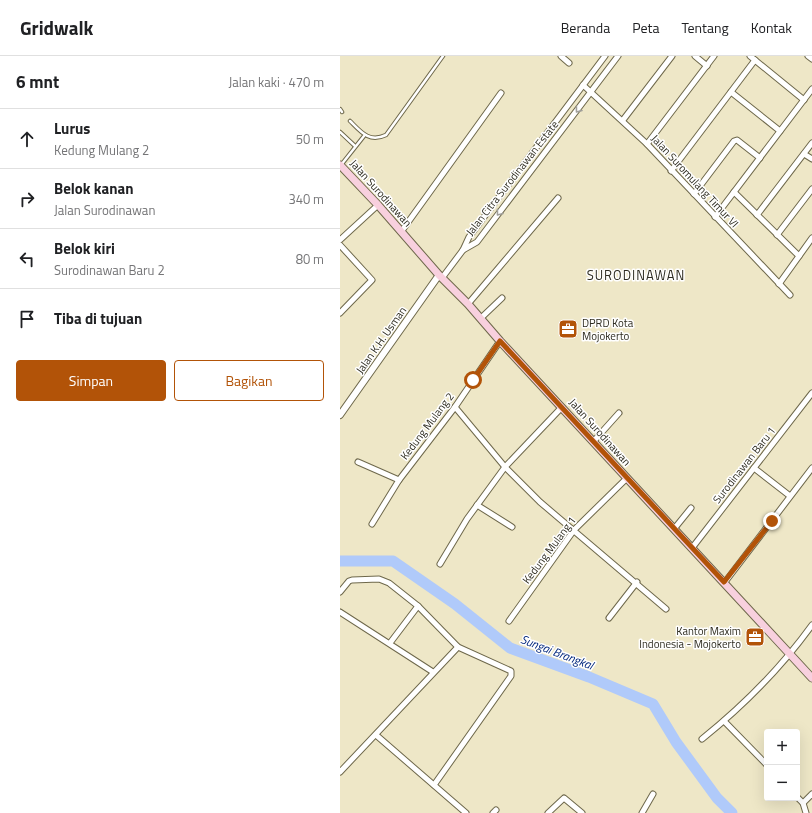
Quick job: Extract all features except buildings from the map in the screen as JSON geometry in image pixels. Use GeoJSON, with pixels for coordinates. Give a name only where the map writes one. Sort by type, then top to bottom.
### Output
{"type":"FeatureCollection","features":[{"type":"Feature","properties":{"kind":"main road","name":"Jalan Surodinawan"},"geometry":{"type":"LineString","coordinates":[[340,165],[378,205],[440,277],[481,318],[500,341],[812,678]]}},
{"type":"Feature","properties":{"kind":"street"},"geometry":{"type":"LineString","coordinates":[[561,56],[569,63]]}},
{"type":"Feature","properties":{"kind":"street","name":"Jalan Citra Surodinawan Estate"},"geometry":{"type":"LineString","coordinates":[[463,250],[469,237],[605,56]]}},
{"type":"Feature","properties":{"kind":"street","name":"Jalan Citra Surodinawan Estate"},"geometry":{"type":"LineString","coordinates":[[463,250],[477,242],[618,56]]}},
{"type":"Feature","properties":{"kind":"street"},"geometry":{"type":"LineString","coordinates":[[623,120],[672,56]]}},
{"type":"Feature","properties":{"kind":"street"},"geometry":{"type":"LineString","coordinates":[[695,56],[707,66]]}},
{"type":"Feature","properties":{"kind":"street"},"geometry":{"type":"LineString","coordinates":[[647,144],[714,56]]}},
{"type":"Feature","properties":{"kind":"street"},"geometry":{"type":"LineString","coordinates":[[750,56],[804,100]]}},
{"type":"Feature","properties":{"kind":"street"},"geometry":{"type":"LineString","coordinates":[[808,56],[812,59]]}},
{"type":"Feature","properties":{"kind":"street"},"geometry":{"type":"LineString","coordinates":[[671,171],[755,60]]}},
{"type":"Feature","properties":{"kind":"street","name":"Jalan Suromulang Timur VI"},"geometry":{"type":"LineString","coordinates":[[582,85],[623,120],[647,144],[790,295]]}},
{"type":"Feature","properties":{"kind":"street"},"geometry":{"type":"LineString","coordinates":[[715,217],[812,89]]}},
{"type":"Feature","properties":{"kind":"street"},"geometry":{"type":"LineString","coordinates":[[731,92],[780,131]]}},
{"type":"Feature","properties":{"kind":"street"},"geometry":{"type":"LineString","coordinates":[[402,232],[501,94]]}},
{"type":"Feature","properties":{"kind":"street"},"geometry":{"type":"LineString","coordinates":[[694,194],[734,140],[737,140],[760,158]]}},
{"type":"Feature","properties":{"kind":"street"},"geometry":{"type":"LineString","coordinates":[[757,215],[812,143]]}},
{"type":"Feature","properties":{"kind":"street"},"geometry":{"type":"LineString","coordinates":[[804,154],[812,159]]}},
{"type":"Feature","properties":{"kind":"street"},"geometry":{"type":"LineString","coordinates":[[777,235],[812,189]]}},
{"type":"Feature","properties":{"kind":"street"},"geometry":{"type":"LineString","coordinates":[[734,192],[799,256]]}},
{"type":"Feature","properties":{"kind":"street"},"geometry":{"type":"LineString","coordinates":[[468,304],[558,198]]}},
{"type":"Feature","properties":{"kind":"street"},"geometry":{"type":"LineString","coordinates":[[340,240],[378,205]]}},
{"type":"Feature","properties":{"kind":"street"},"geometry":{"type":"LineString","coordinates":[[779,284],[812,238]]}},
{"type":"Feature","properties":{"kind":"street"},"geometry":{"type":"LineString","coordinates":[[340,245],[372,280],[340,313]]}},
{"type":"Feature","properties":{"kind":"street"},"geometry":{"type":"LineString","coordinates":[[440,277],[463,250]]}},
{"type":"Feature","properties":{"kind":"street","name":"Jalan K.H. Usman"},"geometry":{"type":"LineString","coordinates":[[340,415],[440,277]]}},
{"type":"Feature","properties":{"kind":"street"},"geometry":{"type":"LineString","coordinates":[[481,318],[502,298]]}},
{"type":"Feature","properties":{"kind":"street","name":"Kedung Mulang 2"},"geometry":{"type":"LineString","coordinates":[[372,524],[399,480],[455,406],[500,341]]}},
{"type":"Feature","properties":{"kind":"street","name":"Surodinawan Baru 1"},"geometry":{"type":"LineString","coordinates":[[692,548],[812,393]]}},
{"type":"Feature","properties":{"kind":"street"},"geometry":{"type":"LineString","coordinates":[[455,406],[505,467],[540,502],[637,582],[666,609]]}},
{"type":"Feature","properties":{"kind":"street"},"geometry":{"type":"LineString","coordinates":[[440,564],[477,505],[505,467],[562,407]]}},
{"type":"Feature","properties":{"kind":"street"},"geometry":{"type":"LineString","coordinates":[[593,442],[619,413]]}},
{"type":"Feature","properties":{"kind":"street"},"geometry":{"type":"LineString","coordinates":[[358,462],[399,480]]}},
{"type":"Feature","properties":{"kind":"street"},"geometry":{"type":"LineString","coordinates":[[754,468],[790,496]]}},
{"type":"Feature","properties":{"kind":"street"},"geometry":{"type":"LineString","coordinates":[[724,582],[812,468]]}},
{"type":"Feature","properties":{"kind":"street","name":"Kedung Mulang 1"},"geometry":{"type":"LineString","coordinates":[[509,621],[574,530],[627,478]]}},
{"type":"Feature","properties":{"kind":"street"},"geometry":{"type":"LineString","coordinates":[[477,505],[512,527]]}},
{"type":"Feature","properties":{"kind":"street"},"geometry":{"type":"LineString","coordinates":[[674,529],[691,508]]}},
{"type":"Feature","properties":{"kind":"street"},"geometry":{"type":"LineString","coordinates":[[340,592],[348,581],[352,580],[379,579],[389,583],[418,606],[458,647],[509,670],[511,674],[434,785]]}},
{"type":"Feature","properties":{"kind":"street"},"geometry":{"type":"LineString","coordinates":[[609,618],[637,582]]}},
{"type":"Feature","properties":{"kind":"street"},"geometry":{"type":"LineString","coordinates":[[390,643],[418,606]]}},
{"type":"Feature","properties":{"kind":"street"},"geometry":{"type":"LineString","coordinates":[[340,612],[433,672]]}},
{"type":"Feature","properties":{"kind":"street"},"geometry":{"type":"LineString","coordinates":[[702,739],[724,721],[790,655],[812,625]]}},
{"type":"Feature","properties":{"kind":"street"},"geometry":{"type":"LineString","coordinates":[[340,772],[458,647]]}},
{"type":"Feature","properties":{"kind":"street"},"geometry":{"type":"LineString","coordinates":[[724,721],[764,762]]}},
{"type":"Feature","properties":{"kind":"street"},"geometry":{"type":"LineString","coordinates":[[376,735],[466,813]]}},
{"type":"Feature","properties":{"kind":"street"},"geometry":{"type":"LineString","coordinates":[[642,813],[653,794]]}},
{"type":"Feature","properties":{"kind":"street"},"geometry":{"type":"LineString","coordinates":[[803,803],[812,794]]}},
{"type":"Feature","properties":{"kind":"street"},"geometry":{"type":"LineString","coordinates":[[548,813],[564,798],[582,813]]}},
{"type":"Feature","properties":{"kind":"street"},"geometry":{"type":"LineString","coordinates":[[800,800],[803,803],[806,813]]}},
{"type":"Feature","properties":{"kind":"lane"},"geometry":{"type":"LineString","coordinates":[[350,121],[364,136],[380,137],[391,129],[443,56]]}},
{"type":"Feature","properties":{"kind":"lane"},"geometry":{"type":"LineString","coordinates":[[340,132],[355,146]]}},
{"type":"Feature","properties":{"kind":"lane"},"geometry":{"type":"LineString","coordinates":[[340,165],[364,136]]}},
{"type":"Feature","properties":{"kind":"waterway","name":"Sungai Brangkal"},"geometry":{"type":"LineString","coordinates":[[340,561],[393,561],[455,604],[510,648],[589,677],[653,704],[676,742],[717,798],[732,813]]}},
{"type":"Feature","properties":{"kind":"place","name":"DPRD Kota Mojokerto"},"geometry":{"type":"Point","coordinates":[568,329]}},
{"type":"Feature","properties":{"kind":"place","name":"Kantor Maxim Indonesia - Mojokerto"},"geometry":{"type":"Point","coordinates":[755,637]}},
{"type":"Feature","properties":{"kind":"district","name":"SURODINAWAN"},"geometry":{"type":"Point","coordinates":[636,275]}},
{"type":"Feature","properties":{"kind":"route"},"geometry":{"type":"LineString","coordinates":[[473,380],[500,341],[724,582],[772,521]]}}]}
